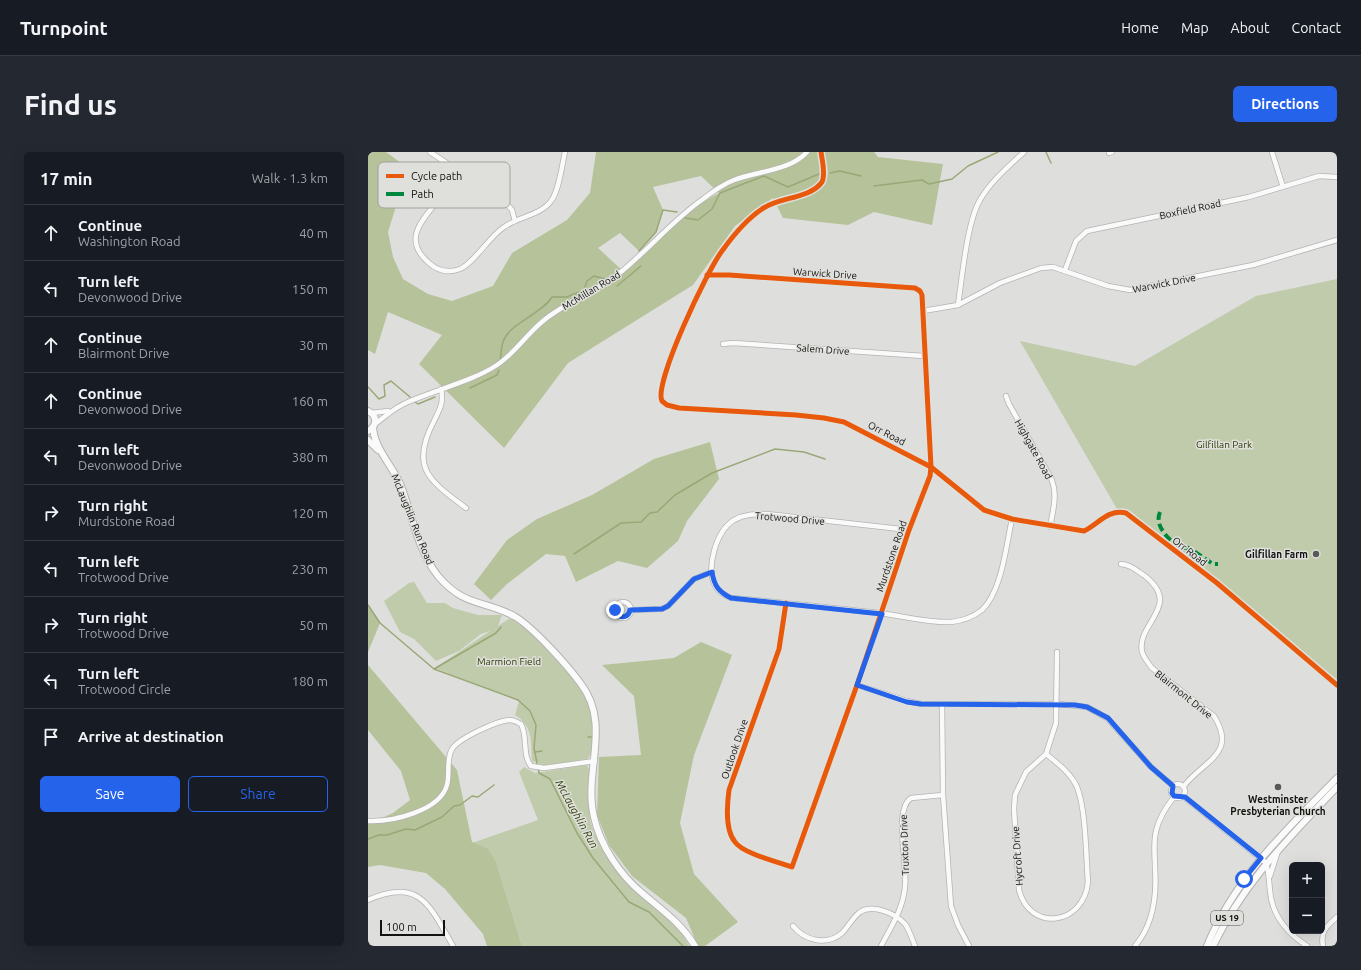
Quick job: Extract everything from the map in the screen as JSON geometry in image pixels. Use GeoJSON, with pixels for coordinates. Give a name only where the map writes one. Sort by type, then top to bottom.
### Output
{"type":"FeatureCollection","features":[{"type":"Feature","properties":{"kind":"main road","name":"McLaughlin Run Road"},"geometry":{"type":"LineString","coordinates":[[369,411],[375,418],[372,427],[375,441],[400,483],[424,551],[438,576],[458,594],[468,600],[502,611],[526,624],[584,688],[593,706],[596,722],[592,804],[595,823],[601,838],[627,878],[642,893],[673,917],[695,946]]}},
{"type":"Feature","properties":{"kind":"main road","name":"McLaughlin Run Road"},"geometry":{"type":"LineString","coordinates":[[368,440],[384,456]]}},
{"type":"Feature","properties":{"kind":"main road","name":"US 19"},"geometry":{"type":"LineString","coordinates":[[1206,946],[1226,905],[1261,858],[1337,778]]}},
{"type":"Feature","properties":{"kind":"main road","name":"US 19"},"geometry":{"type":"LineString","coordinates":[[1212,946],[1236,904],[1266,863],[1337,787]]}},
{"type":"Feature","properties":{"kind":"street"},"geometry":{"type":"LineString","coordinates":[[430,152],[444,162]]}},
{"type":"Feature","properties":{"kind":"street"},"geometry":{"type":"LineString","coordinates":[[432,208],[418,225],[416,233],[420,254],[427,262],[442,270],[460,269],[466,265],[496,232],[547,206],[554,197],[565,152]]}},
{"type":"Feature","properties":{"kind":"street","name":"McMillan Road"},"geometry":{"type":"LineString","coordinates":[[369,411],[380,413],[392,410],[482,373],[512,355],[538,325],[554,312],[608,282],[623,271],[671,224],[703,199],[733,180],[784,166],[795,161],[807,152]]}},
{"type":"Feature","properties":{"kind":"street","name":"Orr Road"},"geometry":{"type":"LineString","coordinates":[[821,152],[824,175],[822,181],[817,187],[762,209],[722,250],[697,294],[661,388],[661,398],[667,405],[679,408],[803,416],[844,422],[931,467],[984,510],[1012,519],[1050,527],[1084,531],[1093,527],[1110,513],[1115,511],[1126,513],[1217,583],[1337,685]]}},
{"type":"Feature","properties":{"kind":"street"},"geometry":{"type":"LineString","coordinates":[[958,305],[972,218],[980,200],[999,176],[1024,152]]}},
{"type":"Feature","properties":{"kind":"street"},"geometry":{"type":"LineString","coordinates":[[1272,152],[1283,186]]}},
{"type":"Feature","properties":{"kind":"street","name":"Boxfield Road"},"geometry":{"type":"LineString","coordinates":[[1065,270],[1076,241],[1087,231],[1249,197],[1319,176],[1337,177]]}},
{"type":"Feature","properties":{"kind":"street"},"geometry":{"type":"LineString","coordinates":[[510,208],[515,221]]}},
{"type":"Feature","properties":{"kind":"street","name":"Warwick Drive"},"geometry":{"type":"LineString","coordinates":[[707,275],[729,275],[915,288],[920,291],[922,295],[923,311],[958,305],[1000,283],[1041,268],[1052,267],[1065,270],[1108,286],[1130,290],[1253,265],[1337,240]]}},
{"type":"Feature","properties":{"kind":"street","name":"Murdstone Road"},"geometry":{"type":"LineString","coordinates":[[792,867],[882,614],[908,530],[930,476],[931,467],[924,356],[923,311]]}},
{"type":"Feature","properties":{"kind":"street","name":"Salem Drive"},"geometry":{"type":"LineString","coordinates":[[723,344],[731,342],[924,356]]}},
{"type":"Feature","properties":{"kind":"street"},"geometry":{"type":"LineString","coordinates":[[441,389],[443,402],[427,433],[423,446],[423,459],[426,470],[435,484],[466,508]]}},
{"type":"Feature","properties":{"kind":"street","name":"Highgate Road"},"geometry":{"type":"LineString","coordinates":[[1006,396],[1009,404],[1052,478],[1056,494],[1050,527]]}},
{"type":"Feature","properties":{"kind":"street","name":"McMillan Road"},"geometry":{"type":"LineString","coordinates":[[372,427],[392,410]]}},
{"type":"Feature","properties":{"kind":"street","name":"Trotwood Drive"},"geometry":{"type":"LineString","coordinates":[[908,530],[767,514],[749,514],[733,521],[720,534],[716,544],[712,572],[716,588],[721,593],[731,598],[952,622],[968,618],[982,610],[992,596],[998,581],[1012,519]]}},
{"type":"Feature","properties":{"kind":"street","name":"Blairmont Drive"},"geometry":{"type":"LineString","coordinates":[[1121,564],[1131,565],[1148,579],[1157,590],[1159,596],[1158,610],[1145,631],[1143,638],[1142,653],[1146,660],[1152,668],[1214,716],[1221,727],[1223,741],[1218,754],[1192,776],[1184,786]]}},
{"type":"Feature","properties":{"kind":"street"},"geometry":{"type":"LineString","coordinates":[[630,610],[662,609],[668,606],[694,579],[712,572]]}},
{"type":"Feature","properties":{"kind":"street","name":"Outlook Drive"},"geometry":{"type":"LineString","coordinates":[[786,603],[779,650],[729,790],[726,810],[735,843],[743,849],[792,867]]}},
{"type":"Feature","properties":{"kind":"street"},"geometry":{"type":"LineString","coordinates":[[1046,754],[1056,723],[1058,704],[1057,652]]}},
{"type":"Feature","properties":{"kind":"street"},"geometry":{"type":"LineString","coordinates":[[857,685],[907,702],[942,704],[1058,704],[1087,707],[1108,718],[1151,767],[1173,786]]}},
{"type":"Feature","properties":{"kind":"street"},"geometry":{"type":"LineString","coordinates":[[942,704],[943,795],[951,906],[958,925],[969,946]]}},
{"type":"Feature","properties":{"kind":"street"},"geometry":{"type":"LineString","coordinates":[[368,821],[380,822],[434,804],[440,799],[447,785],[452,749],[459,741],[501,722],[513,720],[521,724],[525,734],[528,762],[534,767],[541,768],[594,761]]}},
{"type":"Feature","properties":{"kind":"street","name":"Hycroft Drive"},"geometry":{"type":"LineString","coordinates":[[1046,754],[1068,773],[1077,786],[1081,801],[1088,882],[1087,893],[1080,905],[1065,916],[1055,919],[1047,918],[1034,913],[1025,906],[1021,899],[1019,890],[1014,809],[1015,795],[1020,782],[1033,764],[1046,754]]}},
{"type":"Feature","properties":{"kind":"street"},"geometry":{"type":"LineString","coordinates":[[1173,786],[1177,784],[1184,786],[1185,790],[1183,796]]}},
{"type":"Feature","properties":{"kind":"street"},"geometry":{"type":"LineString","coordinates":[[1173,786],[1172,793],[1174,796]]}},
{"type":"Feature","properties":{"kind":"street","name":"Truxton Drive"},"geometry":{"type":"LineString","coordinates":[[881,946],[897,917],[905,887],[902,820],[904,805],[911,798],[943,795]]}},
{"type":"Feature","properties":{"kind":"street"},"geometry":{"type":"LineString","coordinates":[[1174,796],[1178,798],[1183,796]]}},
{"type":"Feature","properties":{"kind":"street"},"geometry":{"type":"LineString","coordinates":[[1135,946],[1147,927],[1154,906],[1156,888],[1154,847],[1156,832],[1164,811],[1174,796]]}},
{"type":"Feature","properties":{"kind":"street"},"geometry":{"type":"LineString","coordinates":[[1183,796],[1266,863],[1272,905],[1281,922],[1293,936],[1308,946]]}},
{"type":"Feature","properties":{"kind":"street"},"geometry":{"type":"LineString","coordinates":[[1269,881],[1280,848]]}},
{"type":"Feature","properties":{"kind":"street"},"geometry":{"type":"LineString","coordinates":[[368,900],[382,894],[396,891],[410,893],[419,897],[432,910],[453,946]]}},
{"type":"Feature","properties":{"kind":"street"},"geometry":{"type":"LineString","coordinates":[[793,926],[808,940],[826,942],[836,939],[860,912],[869,908],[879,909],[897,917],[905,924],[915,946]]}},
{"type":"Feature","properties":{"kind":"street"},"geometry":{"type":"LineString","coordinates":[[1323,946],[1323,929],[1337,917]]}},
{"type":"Feature","properties":{"kind":"green space"},"geometry":{"type":"Polygon","coordinates":[[[368,152],[386,152],[400,162],[378,162],[378,208],[395,208],[388,232],[393,257],[403,279],[428,294],[452,301],[493,286],[512,253],[567,220],[590,193],[596,152],[874,152],[878,157],[943,164],[932,225],[874,212],[848,225],[783,218],[773,198],[735,226],[693,285],[568,363],[504,448],[419,364],[442,335],[388,312],[375,354],[368,350],[368,152]],[[701,176],[653,187],[663,210],[656,232],[639,251],[620,233],[598,248],[623,271],[691,208],[719,193],[701,176]]]}},
{"type":"Feature","properties":{"kind":"green space","name":"Gilfillan Park"},"geometry":{"type":"Polygon","coordinates":[[[1337,279],[1337,680],[1129,510],[1117,509],[1020,341],[1135,366],[1256,296],[1337,279]]]}},
{"type":"Feature","properties":{"kind":"green space"},"geometry":{"type":"Polygon","coordinates":[[[710,442],[719,479],[687,521],[678,541],[647,568],[618,561],[576,582],[565,556],[546,554],[507,584],[491,600],[474,584],[507,540],[537,519],[592,495],[654,459],[710,442]]]}},
{"type":"Feature","properties":{"kind":"green space","name":"Marmion Field"},"geometry":{"type":"Polygon","coordinates":[[[414,582],[427,603],[445,603],[453,608],[478,615],[502,615],[498,626],[510,618],[523,626],[538,641],[568,673],[587,700],[592,714],[594,730],[593,745],[588,759],[546,766],[532,761],[531,741],[528,729],[521,719],[515,715],[519,701],[435,668],[490,631],[481,634],[459,651],[436,661],[414,639],[400,632],[384,601],[409,583],[414,582]]]}},
{"type":"Feature","properties":{"kind":"green space"},"geometry":{"type":"Polygon","coordinates":[[[368,604],[380,623],[368,652],[368,604]]]}},
{"type":"Feature","properties":{"kind":"green space"},"geometry":{"type":"Polygon","coordinates":[[[701,642],[732,655],[694,755],[680,823],[694,874],[738,922],[705,946],[698,946],[686,918],[632,876],[609,845],[597,815],[599,757],[641,755],[634,696],[602,665],[674,658],[701,642]]]}},
{"type":"Feature","properties":{"kind":"green space"},"geometry":{"type":"Polygon","coordinates":[[[368,665],[457,770],[472,842],[488,849],[496,862],[522,946],[487,946],[483,934],[445,889],[426,873],[380,865],[368,867],[368,824],[393,813],[410,800],[401,771],[368,730],[368,665]]]}},
{"type":"Feature","properties":{"kind":"green space"},"geometry":{"type":"Polygon","coordinates":[[[587,765],[591,779],[591,823],[605,853],[625,882],[671,922],[684,937],[689,946],[522,946],[496,862],[472,843],[538,820],[519,772],[524,767],[535,773],[587,765]]]}},
{"type":"Feature","properties":{"kind":"waterway"},"geometry":{"type":"LineString","coordinates":[[874,186],[922,180],[929,184],[952,179],[968,166],[998,152]]}},
{"type":"Feature","properties":{"kind":"waterway"},"geometry":{"type":"LineString","coordinates":[[1046,152],[1051,163]]}},
{"type":"Feature","properties":{"kind":"waterway"},"geometry":{"type":"LineString","coordinates":[[830,173],[840,171],[861,176]]}},
{"type":"Feature","properties":{"kind":"waterway"},"geometry":{"type":"LineString","coordinates":[[685,218],[698,220],[712,209],[720,193],[764,176],[788,187],[819,174]]}},
{"type":"Feature","properties":{"kind":"waterway"},"geometry":{"type":"LineString","coordinates":[[639,251],[656,232],[663,210],[677,212]]}},
{"type":"Feature","properties":{"kind":"waterway"},"geometry":{"type":"LineString","coordinates":[[617,286],[641,266]]}},
{"type":"Feature","properties":{"kind":"waterway"},"geometry":{"type":"LineString","coordinates":[[500,361],[502,344],[506,336],[518,324],[541,309],[552,297],[567,297],[584,290],[587,281],[594,276],[605,279]]}},
{"type":"Feature","properties":{"kind":"waterway"},"geometry":{"type":"LineString","coordinates":[[470,388],[497,375],[499,370]]}},
{"type":"Feature","properties":{"kind":"waterway"},"geometry":{"type":"LineString","coordinates":[[368,387],[379,399],[385,396],[384,385],[391,381],[410,397]]}},
{"type":"Feature","properties":{"kind":"waterway"},"geometry":{"type":"LineString","coordinates":[[415,402],[418,404],[435,397]]}},
{"type":"Feature","properties":{"kind":"waterway"},"geometry":{"type":"LineString","coordinates":[[574,554],[621,523],[641,522],[650,513],[657,512],[675,495],[712,473],[775,449],[804,452],[825,459]]}},
{"type":"Feature","properties":{"kind":"waterway","name":"McLaughlin Run"},"geometry":{"type":"LineString","coordinates":[[368,605],[380,623],[434,669],[518,700],[530,711],[536,725],[534,748],[539,773],[550,779],[577,833],[593,858],[629,902],[649,912],[683,946]]}},
{"type":"Feature","properties":{"kind":"waterway"},"geometry":{"type":"LineString","coordinates":[[434,669],[496,633],[501,627]]}},
{"type":"Feature","properties":{"kind":"waterway"},"geometry":{"type":"LineString","coordinates":[[588,737],[594,737]]}},
{"type":"Feature","properties":{"kind":"waterway","name":"McLaughlin Run"},"geometry":{"type":"LineString","coordinates":[[535,752],[542,751]]}},
{"type":"Feature","properties":{"kind":"waterway"},"geometry":{"type":"LineString","coordinates":[[368,839],[406,829],[415,830],[442,817],[454,806],[460,805],[472,796],[478,797],[494,785]]}},
{"type":"Feature","properties":{"kind":"marked path"},"geometry":{"type":"LineString","coordinates":[[1160,512],[1160,527],[1166,536],[1178,547],[1189,548],[1213,564],[1218,564]]}},
{"type":"Feature","properties":{"kind":"cycle path"},"geometry":{"type":"LineString","coordinates":[[821,152],[824,175],[822,182],[817,188],[802,195],[776,202],[762,209],[740,228],[722,251],[705,280],[683,326],[673,351],[661,390],[662,401],[667,405],[679,408],[796,415],[844,422],[931,467],[984,510],[1012,519],[1084,531],[1108,515],[1119,512],[1126,513],[1217,583],[1337,685]]}},
{"type":"Feature","properties":{"kind":"cycle path"},"geometry":{"type":"LineString","coordinates":[[707,275],[729,275],[915,288],[920,291],[922,295],[931,467],[930,476],[909,530],[857,685],[792,867],[752,853],[739,846],[732,837],[728,824],[729,790],[779,649],[786,603]]}},
{"type":"Feature","properties":{"kind":"place","name":"Gilfillan Farm"},"geometry":{"type":"Point","coordinates":[1316,554]}},
{"type":"Feature","properties":{"kind":"place","name":"Westminster Presbyterian Church"},"geometry":{"type":"Point","coordinates":[1278,787]}},
{"type":"Feature","properties":{"kind":"route"},"geometry":{"type":"LineString","coordinates":[[615,610],[617,615],[626,617],[630,613],[630,610],[655,611],[662,609],[668,606],[694,579],[712,572],[716,588],[721,593],[731,598],[882,614],[857,685],[907,702],[921,704],[1058,704],[1087,707],[1099,712],[1108,718],[1156,772],[1173,786],[1171,790],[1176,798],[1183,796],[1185,797],[1261,858],[1244,879]]}}]}
